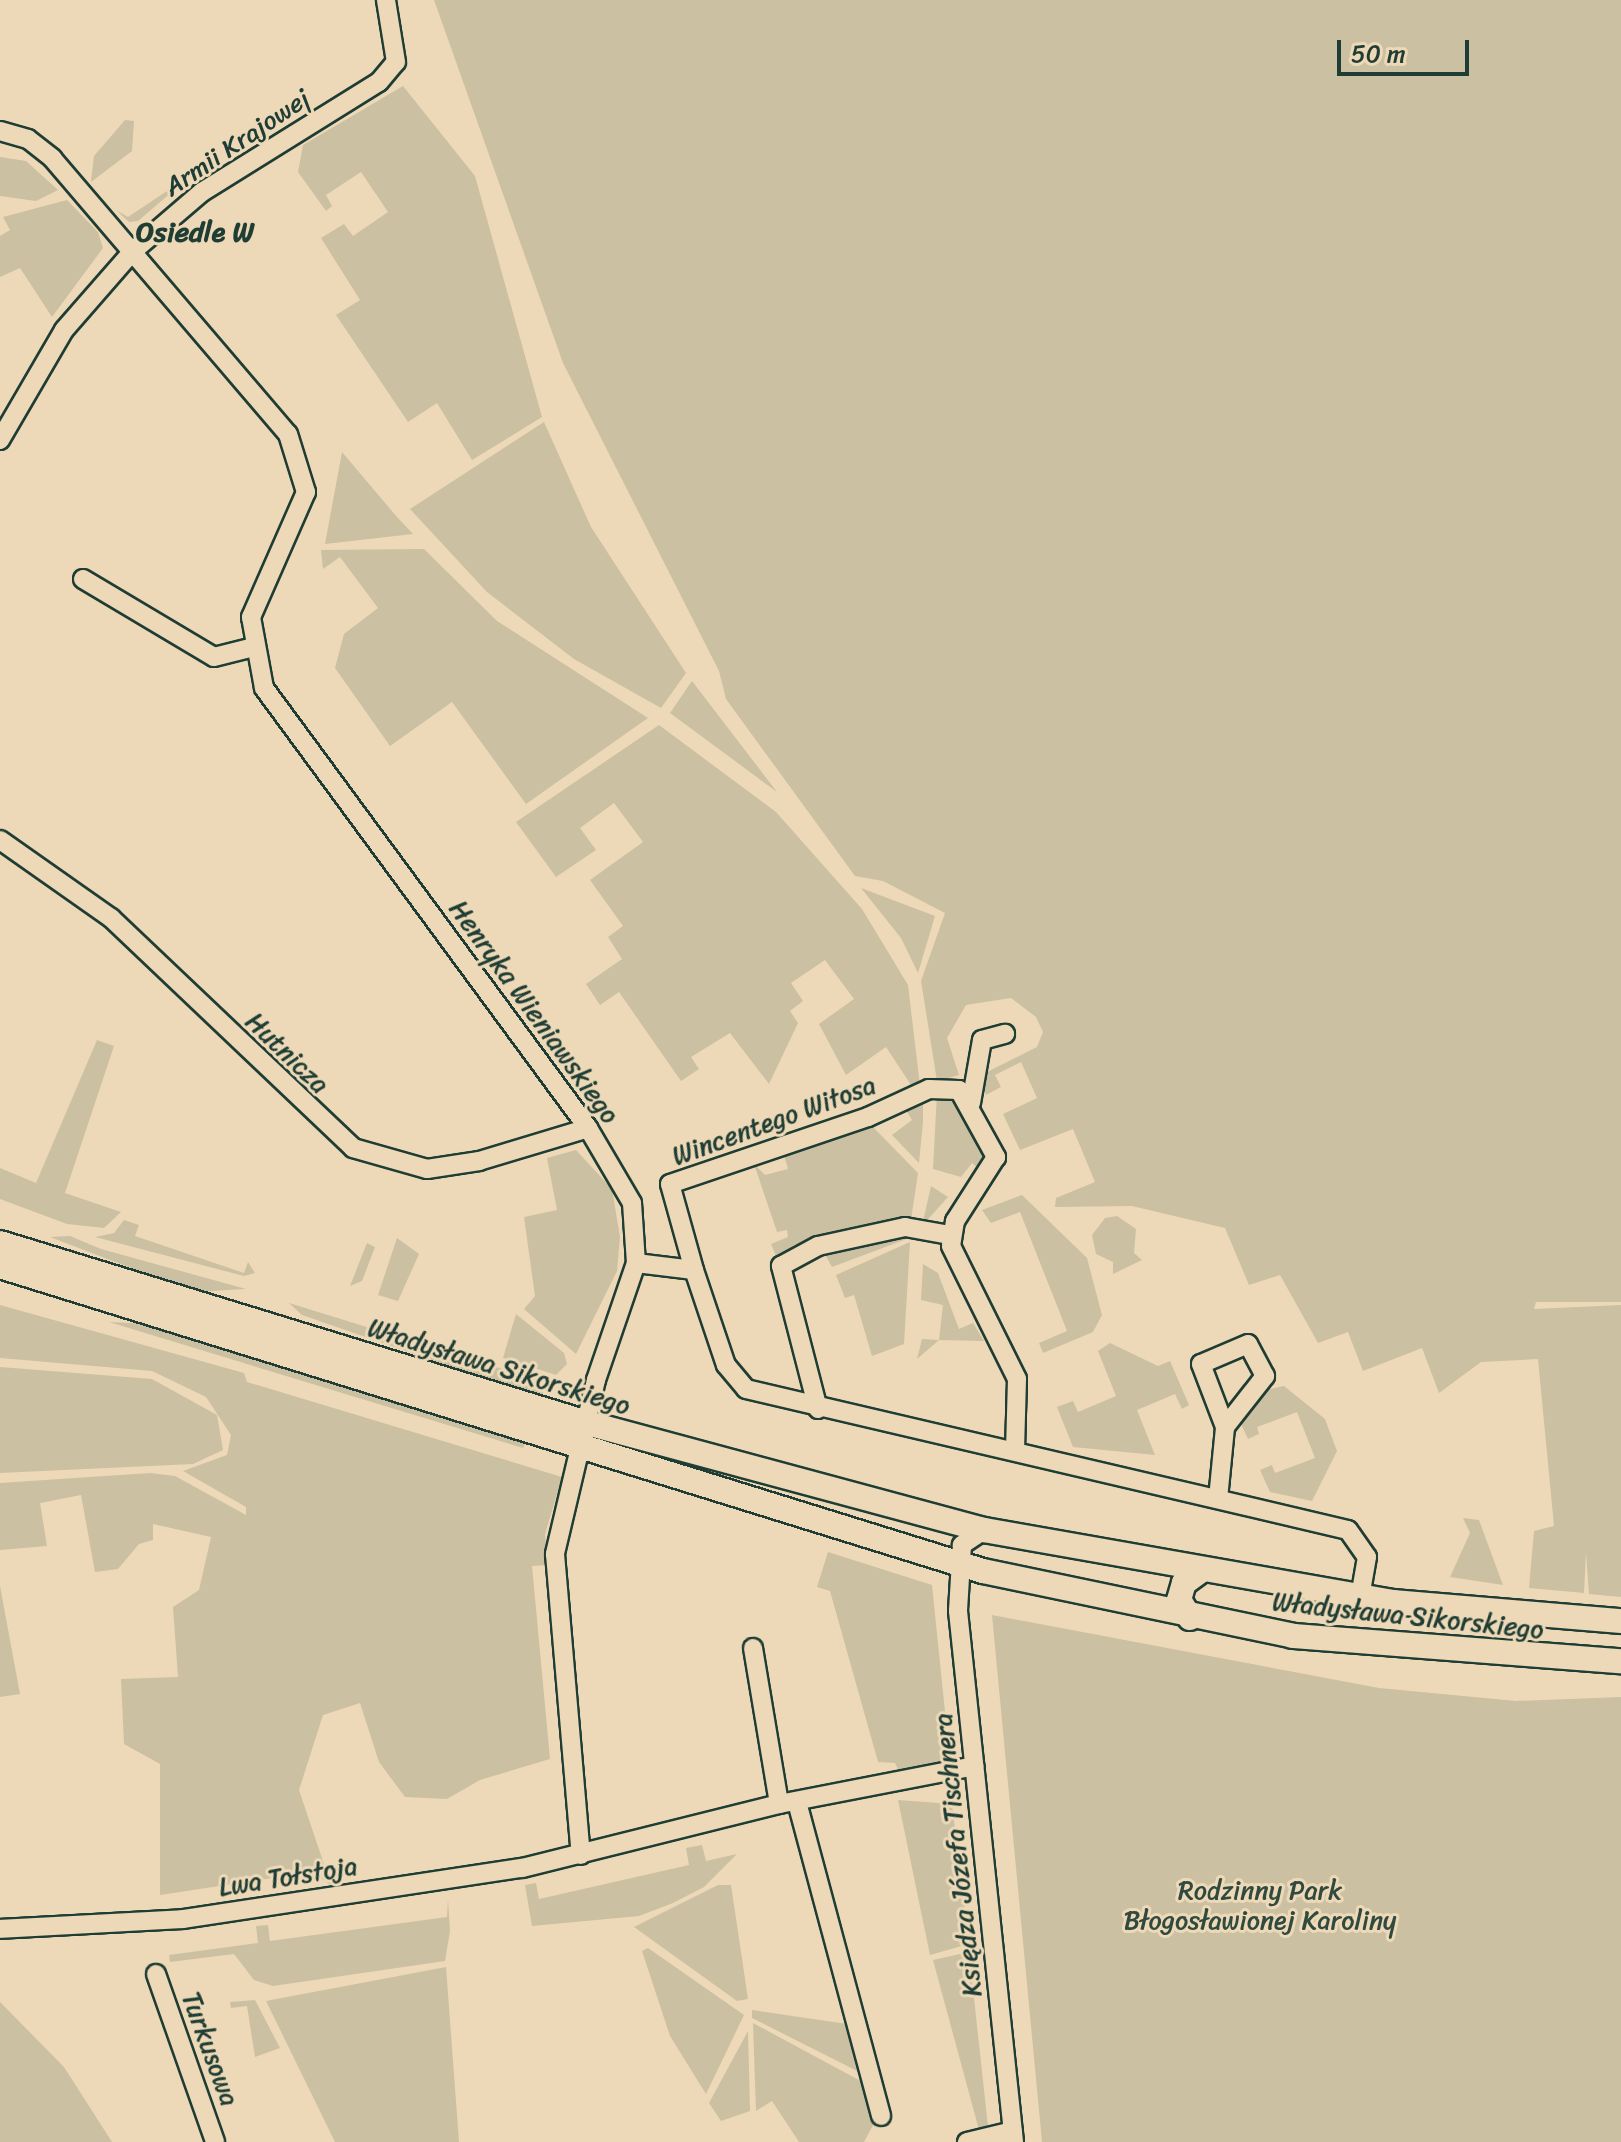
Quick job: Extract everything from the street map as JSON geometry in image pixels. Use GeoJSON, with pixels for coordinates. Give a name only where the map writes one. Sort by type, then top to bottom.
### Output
{"type":"FeatureCollection","features":[{"type":"Feature","properties":{"kind":"street","name":"Armii Krajowej"},"geometry":{"type":"LineString","coordinates":[[0,440],[64,330],[132,252],[202,192],[379,82],[395,52],[386,0]]}},
{"type":"Feature","properties":{"kind":"street","name":"Henryka Wieniawskiego"},"geometry":{"type":"LineString","coordinates":[[0,131],[28,139],[52,158],[258,393],[305,474],[303,510],[251,617],[251,648],[279,715],[588,1128],[632,1203],[636,1263],[585,1434]]}},
{"type":"Feature","properties":{"kind":"street"},"geometry":{"type":"LineString","coordinates":[[83,579],[214,657],[251,648]]}},
{"type":"Feature","properties":{"kind":"street","name":"Hutnicza"},"geometry":{"type":"LineString","coordinates":[[0,840],[111,918],[353,1148],[427,1169],[479,1161],[588,1128]]}},
{"type":"Feature","properties":{"kind":"street"},"geometry":{"type":"LineString","coordinates":[[950,1235],[996,1161],[971,1103],[982,1040],[1005,1034]]}},
{"type":"Feature","properties":{"kind":"street","name":"Wincentego Witosa"},"geometry":{"type":"LineString","coordinates":[[971,1103],[959,1090],[929,1089],[868,1117],[670,1184],[694,1270],[726,1365],[746,1389],[818,1409],[1015,1449],[1348,1530],[1367,1557],[1360,1597]]}},
{"type":"Feature","properties":{"kind":"street"},"geometry":{"type":"LineString","coordinates":[[818,1409],[781,1266],[818,1246],[905,1227],[950,1235]]}},
{"type":"Feature","properties":{"kind":"street"},"geometry":{"type":"LineString","coordinates":[[950,1235],[980,1316],[1018,1384],[1015,1449]]}},
{"type":"Feature","properties":{"kind":"street","name":"Władysława Sikorskiego"},"geometry":{"type":"LineString","coordinates":[[0,1243],[585,1434],[959,1563],[1190,1618],[1475,1655],[1621,1661]]}},
{"type":"Feature","properties":{"kind":"street"},"geometry":{"type":"LineString","coordinates":[[636,1263],[694,1270]]}},
{"type":"Feature","properties":{"kind":"street","name":"Władysława Sikorskiego"},"geometry":{"type":"LineString","coordinates":[[0,1266],[585,1434],[984,1530],[1199,1572],[1360,1597],[1621,1621]]}},
{"type":"Feature","properties":{"kind":"street"},"geometry":{"type":"LineString","coordinates":[[1218,1499],[1225,1427]]}},
{"type":"Feature","properties":{"kind":"street"},"geometry":{"type":"LineString","coordinates":[[581,1855],[555,1554],[585,1434]]}},
{"type":"Feature","properties":{"kind":"street"},"geometry":{"type":"LineString","coordinates":[[959,1563],[962,1545],[984,1530]]}},
{"type":"Feature","properties":{"kind":"street"},"geometry":{"type":"LineString","coordinates":[[1105,1600],[1119,1589],[1112,1556]]}},
{"type":"Feature","properties":{"kind":"street","name":"Księdza Józefa Tischnera"},"geometry":{"type":"LineString","coordinates":[[959,1563],[974,1766],[1014,2136]]}},
{"type":"Feature","properties":{"kind":"street"},"geometry":{"type":"LineString","coordinates":[[1190,1618],[1179,1600],[1184,1583],[1199,1572]]}},
{"type":"Feature","properties":{"kind":"street"},"geometry":{"type":"LineString","coordinates":[[753,1648],[788,1803],[881,2116]]}},
{"type":"Feature","properties":{"kind":"street","name":"Lwa Tołstoja"},"geometry":{"type":"LineString","coordinates":[[0,1929],[183,1919],[581,1855],[788,1803],[974,1766]]}},
{"type":"Feature","properties":{"kind":"street","name":"Turkusowa"},"geometry":{"type":"LineString","coordinates":[[156,1974],[215,2142]]}},
{"type":"Feature","properties":{"kind":"street"},"geometry":{"type":"LineString","coordinates":[[967,2142],[1014,2136]]}},
{"type":"Feature","properties":{"kind":"green space"},"geometry":{"type":"Polygon","coordinates":[[[434,0],[1621,0],[1621,1302],[1536,1302],[1534,1309],[1621,1305],[1621,1597],[1589,1594],[1586,1552],[1584,1593],[1529,1588],[1534,1531],[1554,1526],[1538,1359],[1481,1362],[1439,1393],[1422,1348],[1363,1371],[1348,1332],[1318,1343],[1280,1275],[1249,1285],[1225,1228],[1132,1206],[1055,1207],[1056,1198],[1095,1182],[1073,1129],[1020,1150],[1003,1114],[1037,1098],[1021,1062],[995,1075],[1001,1087],[986,1095],[977,1077],[1037,1047],[1043,1032],[1036,1017],[1011,998],[966,1005],[947,1038],[959,1075],[937,1081],[921,981],[945,913],[883,881],[855,876],[726,699],[719,671],[563,363],[434,0]]]}},
{"type":"Feature","properties":{"kind":"green space"},"geometry":{"type":"Polygon","coordinates":[[[403,86],[475,176],[542,417],[472,460],[437,403],[408,422],[336,315],[360,300],[321,238],[344,224],[353,236],[388,212],[361,172],[326,195],[332,206],[326,211],[298,172],[303,145],[403,86]]]}},
{"type":"Feature","properties":{"kind":"green space"},"geometry":{"type":"Polygon","coordinates":[[[125,120],[134,121],[132,151],[91,182],[94,156],[125,120]]]}},
{"type":"Feature","properties":{"kind":"green space"},"geometry":{"type":"Polygon","coordinates":[[[0,157],[26,161],[58,190],[36,201],[0,196],[0,157]]]}},
{"type":"Feature","properties":{"kind":"green space"},"geometry":{"type":"Polygon","coordinates":[[[194,173],[138,221],[129,222],[116,210],[128,217],[194,173]]]}},
{"type":"Feature","properties":{"kind":"green space"},"geometry":{"type":"Polygon","coordinates":[[[67,200],[98,232],[103,248],[52,317],[20,268],[0,277],[0,236],[10,230],[3,217],[67,200]]]}},
{"type":"Feature","properties":{"kind":"green space"},"geometry":{"type":"Polygon","coordinates":[[[544,422],[591,527],[686,673],[661,708],[574,659],[487,592],[410,509],[544,422]]]}},
{"type":"Feature","properties":{"kind":"green space"},"geometry":{"type":"Polygon","coordinates":[[[342,452],[397,517],[413,534],[325,544],[342,452]]]}},
{"type":"Feature","properties":{"kind":"green space"},"geometry":{"type":"Polygon","coordinates":[[[424,549],[497,621],[648,718],[526,804],[452,702],[390,746],[335,668],[344,634],[378,608],[340,557],[323,569],[321,550],[424,549]]]}},
{"type":"Feature","properties":{"kind":"green space"},"geometry":{"type":"Polygon","coordinates":[[[692,681],[777,792],[670,713],[692,681]]]}},
{"type":"Feature","properties":{"kind":"green space"},"geometry":{"type":"Polygon","coordinates":[[[659,725],[776,812],[862,909],[908,985],[920,1086],[913,1088],[886,1047],[846,1075],[819,1024],[854,999],[825,960],[791,983],[803,1001],[790,1011],[798,1023],[769,1084],[730,1033],[691,1057],[699,1069],[681,1081],[619,992],[600,1005],[586,984],[622,959],[608,937],[623,926],[590,880],[643,842],[614,803],[580,828],[596,850],[556,877],[516,822],[659,725]]]}},
{"type":"Feature","properties":{"kind":"green space"},"geometry":{"type":"Polygon","coordinates":[[[861,888],[935,916],[918,973],[901,938],[861,888]]]}},
{"type":"Feature","properties":{"kind":"green space"},"geometry":{"type":"Polygon","coordinates":[[[97,1040],[114,1046],[65,1193],[121,1212],[104,1228],[67,1224],[0,1199],[0,1168],[36,1183],[97,1040]]]}},
{"type":"Feature","properties":{"kind":"green space"},"geometry":{"type":"Polygon","coordinates":[[[937,1093],[955,1101],[983,1146],[981,1171],[972,1163],[961,1177],[933,1169],[937,1093]]]}},
{"type":"Feature","properties":{"kind":"green space"},"geometry":{"type":"Polygon","coordinates":[[[923,1098],[919,1163],[892,1135],[912,1120],[903,1105],[923,1098]]]}},
{"type":"Feature","properties":{"kind":"green space"},"geometry":{"type":"Polygon","coordinates":[[[871,1125],[918,1173],[911,1220],[794,1245],[777,1258],[771,1244],[788,1237],[787,1230],[777,1232],[754,1164],[765,1175],[788,1169],[784,1155],[871,1125]]]}},
{"type":"Feature","properties":{"kind":"green space"},"geometry":{"type":"Polygon","coordinates":[[[576,1150],[612,1189],[620,1237],[617,1271],[576,1354],[524,1309],[535,1296],[524,1217],[557,1210],[547,1158],[576,1150]]]}},
{"type":"Feature","properties":{"kind":"green space"},"geometry":{"type":"Polygon","coordinates":[[[931,1186],[948,1197],[922,1226],[931,1186]]]}},
{"type":"Feature","properties":{"kind":"green space"},"geometry":{"type":"Polygon","coordinates":[[[1022,1195],[1087,1258],[1102,1315],[1093,1332],[1043,1353],[1039,1343],[1067,1331],[1020,1212],[991,1223],[982,1210],[1022,1195]]]}},
{"type":"Feature","properties":{"kind":"green space"},"geometry":{"type":"Polygon","coordinates":[[[1117,1216],[1136,1229],[1134,1253],[1142,1260],[1113,1274],[1113,1262],[1096,1254],[1092,1235],[1105,1218],[1117,1216]]]}},
{"type":"Feature","properties":{"kind":"green space"},"geometry":{"type":"Polygon","coordinates":[[[124,1220],[139,1225],[135,1236],[244,1273],[248,1262],[255,1273],[244,1276],[95,1237],[114,1233],[124,1220]]]}},
{"type":"Feature","properties":{"kind":"green space"},"geometry":{"type":"Polygon","coordinates":[[[908,1234],[912,1237],[832,1267],[823,1251],[908,1234]]]}},
{"type":"Feature","properties":{"kind":"green space"},"geometry":{"type":"Polygon","coordinates":[[[70,1236],[101,1249],[246,1289],[194,1292],[50,1237],[70,1236]]]}},
{"type":"Feature","properties":{"kind":"green space"},"geometry":{"type":"Polygon","coordinates":[[[397,1238],[419,1254],[398,1301],[378,1295],[397,1238]]]}},
{"type":"Feature","properties":{"kind":"green space"},"geometry":{"type":"Polygon","coordinates":[[[910,1242],[904,1344],[872,1356],[854,1295],[845,1298],[836,1275],[910,1242]]]}},
{"type":"Feature","properties":{"kind":"green space"},"geometry":{"type":"Polygon","coordinates":[[[367,1243],[375,1247],[362,1281],[350,1286],[367,1243]]]}},
{"type":"Feature","properties":{"kind":"green space"},"geometry":{"type":"Polygon","coordinates":[[[923,1264],[938,1273],[959,1329],[973,1323],[984,1341],[939,1340],[943,1305],[921,1300],[923,1264]]]}},
{"type":"Feature","properties":{"kind":"green space"},"geometry":{"type":"Polygon","coordinates":[[[289,1303],[545,1382],[542,1398],[302,1315],[289,1303]]]}},
{"type":"Feature","properties":{"kind":"green space"},"geometry":{"type":"Polygon","coordinates":[[[0,1305],[244,1373],[247,1382],[562,1477],[545,1534],[548,1565],[532,1566],[550,1759],[480,1780],[447,1799],[405,1797],[379,1762],[360,1703],[323,1715],[299,1790],[331,1885],[311,1872],[160,1895],[160,1764],[124,1744],[121,1679],[178,1677],[173,1607],[199,1590],[211,1537],[153,1524],[153,1540],[139,1544],[118,1569],[95,1572],[81,1495],[40,1503],[47,1546],[0,1550],[0,1483],[150,1473],[175,1476],[246,1515],[246,1507],[183,1471],[227,1455],[231,1435],[206,1397],[152,1371],[0,1358],[0,1305]]]}},
{"type":"Feature","properties":{"kind":"green space"},"geometry":{"type":"Polygon","coordinates":[[[516,1314],[564,1353],[567,1364],[556,1375],[503,1358],[516,1314]]]}},
{"type":"Feature","properties":{"kind":"green space"},"geometry":{"type":"Polygon","coordinates":[[[109,1322],[153,1324],[527,1439],[523,1448],[109,1322]]]}},
{"type":"Feature","properties":{"kind":"green space"},"geometry":{"type":"Polygon","coordinates":[[[922,1339],[939,1340],[917,1359],[922,1339]]]}},
{"type":"Feature","properties":{"kind":"green space"},"geometry":{"type":"Polygon","coordinates":[[[1110,1343],[1158,1366],[1170,1361],[1189,1405],[1182,1409],[1175,1394],[1137,1410],[1155,1455],[1073,1447],[1057,1407],[1073,1401],[1078,1412],[1116,1396],[1098,1351],[1110,1343]]]}},
{"type":"Feature","properties":{"kind":"green space"},"geometry":{"type":"Polygon","coordinates":[[[0,1367],[152,1379],[217,1415],[223,1450],[193,1464],[0,1473],[0,1367]]]}},
{"type":"Feature","properties":{"kind":"green space"},"geometry":{"type":"Polygon","coordinates":[[[1284,1386],[1325,1419],[1337,1451],[1312,1501],[1270,1492],[1260,1470],[1272,1465],[1275,1473],[1315,1458],[1297,1412],[1257,1427],[1259,1434],[1248,1439],[1241,1424],[1265,1390],[1284,1386]]]}},
{"type":"Feature","properties":{"kind":"green space"},"geometry":{"type":"Polygon","coordinates":[[[1463,1518],[1479,1520],[1503,1585],[1450,1577],[1470,1533],[1463,1518]]]}},
{"type":"Feature","properties":{"kind":"green space"},"geometry":{"type":"Polygon","coordinates":[[[828,1552],[932,1585],[950,1760],[900,1773],[895,1763],[878,1762],[830,1591],[817,1587],[828,1552]]]}},
{"type":"Feature","properties":{"kind":"green space"},"geometry":{"type":"Polygon","coordinates":[[[0,1586],[20,1694],[0,1697],[0,1586]]]}},
{"type":"Feature","properties":{"kind":"green space","name":"Rodzinny Park Błogosławionej Karoliny"},"geometry":{"type":"Polygon","coordinates":[[[992,1615],[1379,1688],[1516,1701],[1621,1697],[1621,2142],[1042,2142],[992,1615]]]}},
{"type":"Feature","properties":{"kind":"green space"},"geometry":{"type":"Polygon","coordinates":[[[898,1800],[952,1804],[969,1944],[930,1955],[898,1800]]]}},
{"type":"Feature","properties":{"kind":"green space"},"geometry":{"type":"Polygon","coordinates":[[[702,1845],[706,1861],[737,1854],[704,1887],[673,1903],[639,1916],[532,1926],[525,1885],[536,1883],[539,1899],[689,1865],[686,1848],[702,1845]]]}},
{"type":"Feature","properties":{"kind":"green space"},"geometry":{"type":"Polygon","coordinates":[[[718,1885],[731,1885],[748,1999],[737,2001],[634,1927],[718,1885]]]}},
{"type":"Feature","properties":{"kind":"green space"},"geometry":{"type":"Polygon","coordinates":[[[448,1899],[450,1931],[445,1961],[273,1986],[254,1980],[234,1954],[170,1962],[169,1955],[258,1943],[256,1926],[268,1925],[270,1941],[447,1917],[448,1899]]]}},
{"type":"Feature","properties":{"kind":"green space"},"geometry":{"type":"Polygon","coordinates":[[[648,1948],[744,2015],[706,2094],[670,2036],[642,1951],[648,1948]]]}},
{"type":"Feature","properties":{"kind":"green space"},"geometry":{"type":"Polygon","coordinates":[[[969,1952],[988,2127],[979,2130],[933,1960],[969,1952]]]}},
{"type":"Feature","properties":{"kind":"green space"},"geometry":{"type":"Polygon","coordinates":[[[446,1967],[459,2142],[335,2142],[266,2001],[446,1967]]]}},
{"type":"Feature","properties":{"kind":"green space"},"geometry":{"type":"Polygon","coordinates":[[[255,2000],[280,2048],[255,2057],[247,2006],[231,2008],[230,2002],[255,2000]]]}},
{"type":"Feature","properties":{"kind":"green space"},"geometry":{"type":"Polygon","coordinates":[[[0,2002],[64,2067],[112,2142],[0,2142],[0,2002]]]}},
{"type":"Feature","properties":{"kind":"green space"},"geometry":{"type":"Polygon","coordinates":[[[752,2010],[854,2025],[867,2076],[752,2018],[752,2010]]]}},
{"type":"Feature","properties":{"kind":"green space"},"geometry":{"type":"Polygon","coordinates":[[[753,2023],[870,2086],[878,2116],[864,2142],[799,2142],[772,2101],[756,2111],[753,2023]]]}},
{"type":"Feature","properties":{"kind":"green space"},"geometry":{"type":"Polygon","coordinates":[[[748,2031],[750,2111],[721,2121],[709,2103],[748,2031]]]}},
{"type":"Feature","properties":{"kind":"district","name":"Osiedle W"},"geometry":{"type":"Point","coordinates":[195,232]}}]}
